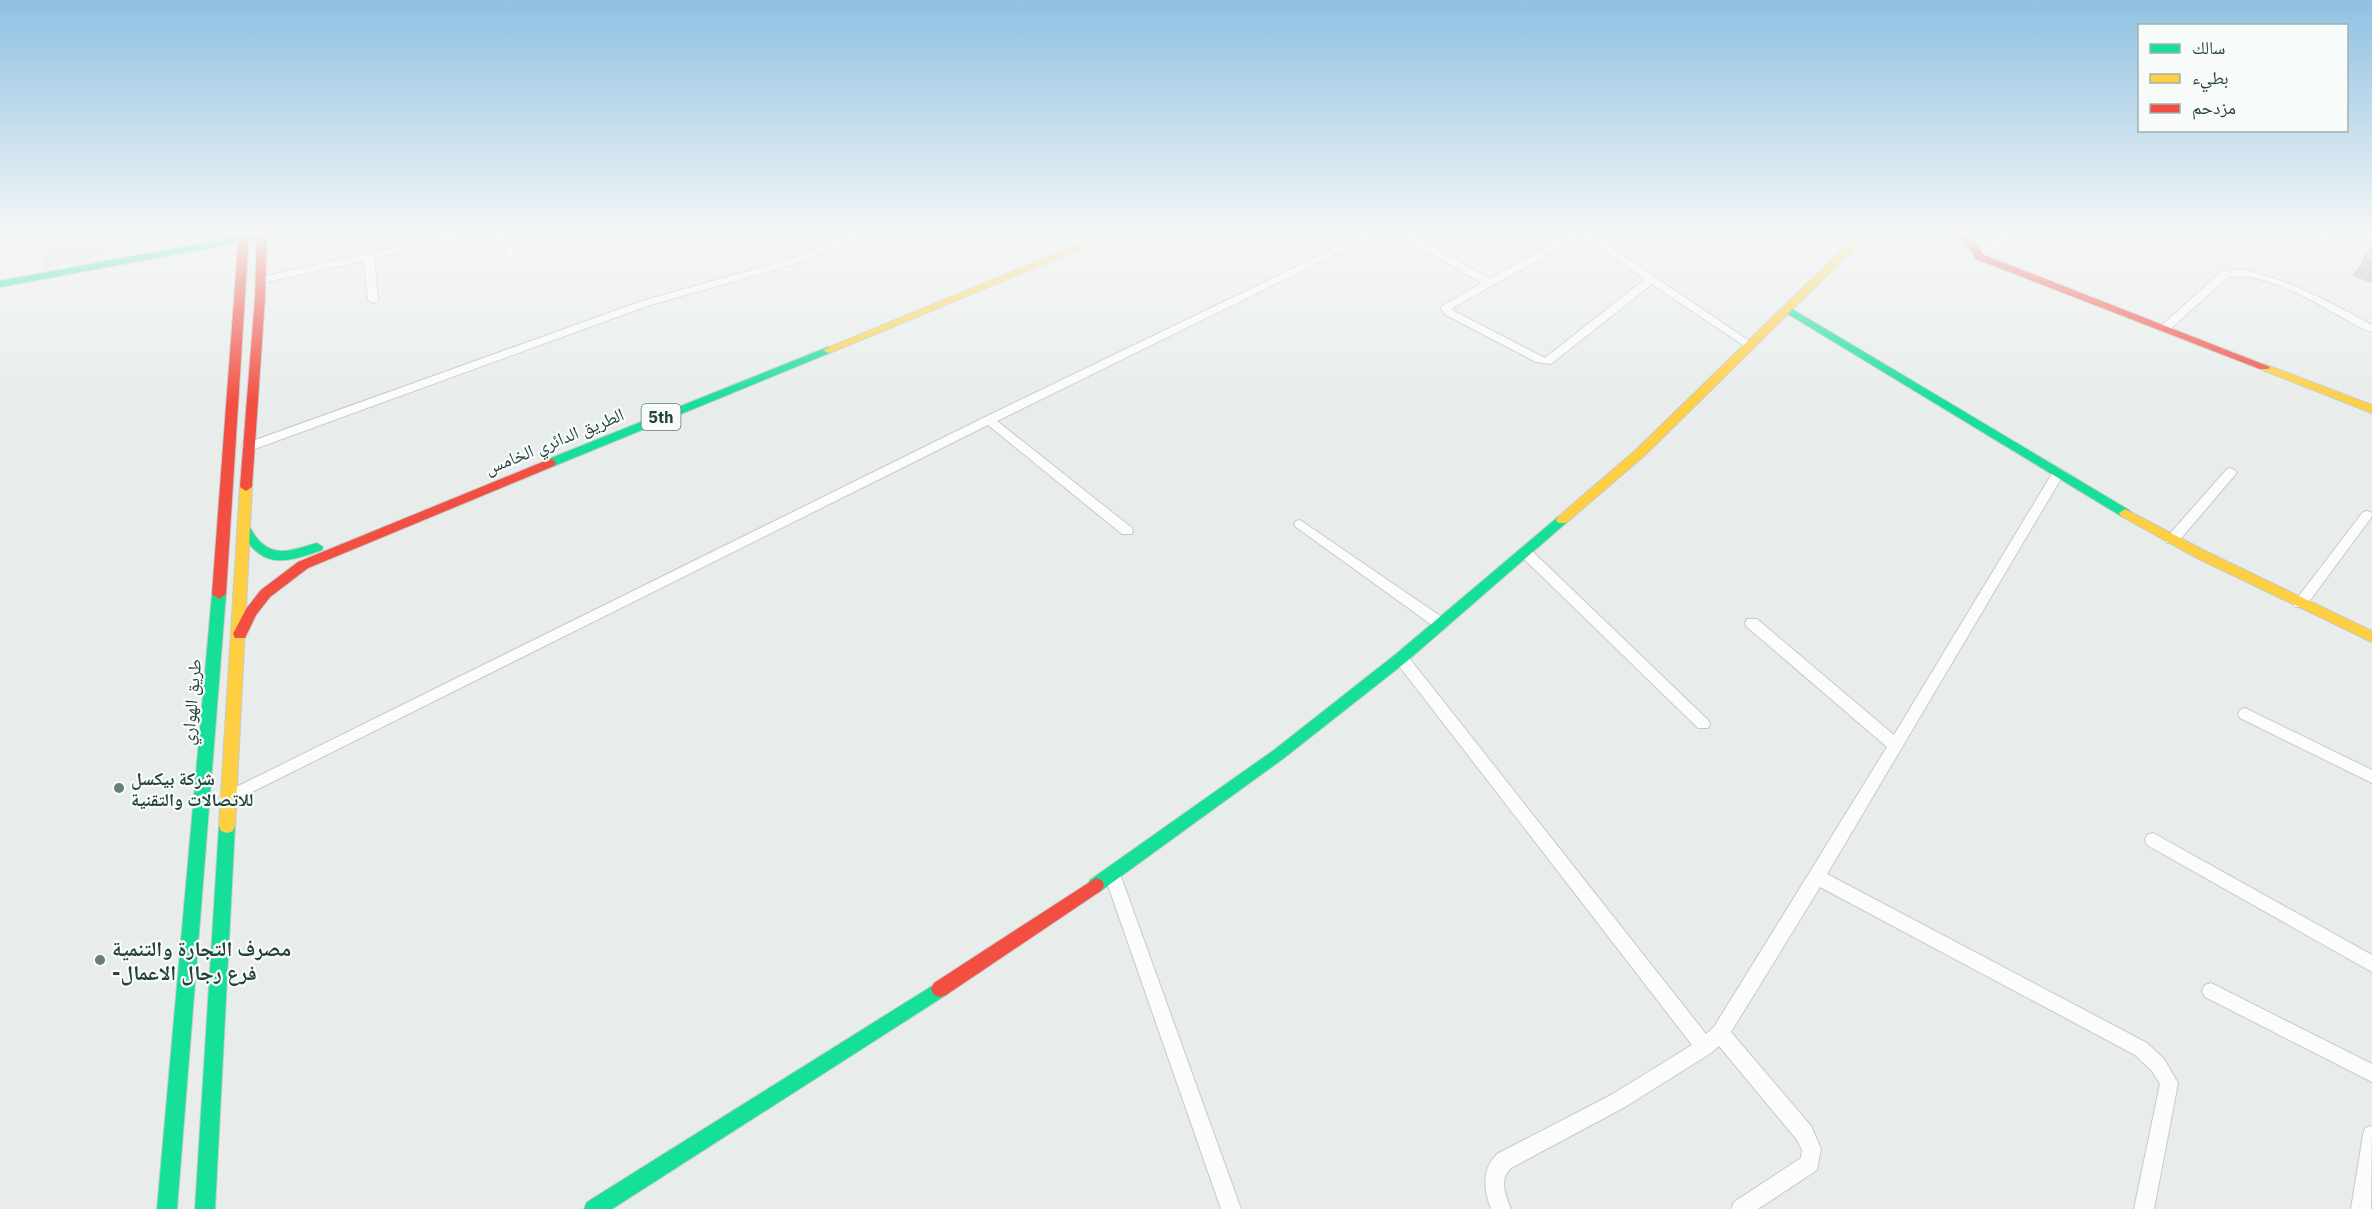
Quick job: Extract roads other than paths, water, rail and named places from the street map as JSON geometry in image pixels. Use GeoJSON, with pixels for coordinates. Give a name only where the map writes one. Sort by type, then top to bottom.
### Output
{"type":"FeatureCollection","features":[{"type":"Feature","properties":{"kind":"main road","name":"طريق الهواري"},"geometry":{"type":"LineString","coordinates":[[167,1209],[225,519],[240,289]]}},
{"type":"Feature","properties":{"kind":"main road"},"geometry":{"type":"LineString","coordinates":[[205,1209],[227,798],[239,640],[248,447],[260,289]]}},
{"type":"Feature","properties":{"kind":"main road","name":"الطريق الدائري الخامس"},"geometry":{"type":"LineString","coordinates":[[239,640],[245,620],[259,600],[279,581],[315,559],[962,289]]}},
{"type":"Feature","properties":{"kind":"main road","name":"الطريق الدائري الخامس"},"geometry":{"type":"LineString","coordinates":[[244,528],[257,551],[267,555],[288,556],[308,550],[970,289]]}},
{"type":"Feature","properties":{"kind":"main road"},"geometry":{"type":"LineString","coordinates":[[594,1209],[951,982],[1112,874],[1279,754],[1401,658],[1641,452],[1807,289]]}},
{"type":"Feature","properties":{"kind":"main road"},"geometry":{"type":"LineString","coordinates":[[2063,289],[2372,409]]}},
{"type":"Feature","properties":{"kind":"main road"},"geometry":{"type":"LineString","coordinates":[[1787,309],[2059,472],[2101,500],[2172,540],[2372,637]]}},
{"type":"Feature","properties":{"kind":"main road"},"geometry":{"type":"LineString","coordinates":[[192,910],[221,901]]}},
{"type":"Feature","properties":{"kind":"street"},"geometry":{"type":"LineString","coordinates":[[372,289],[373,300]]}},
{"type":"Feature","properties":{"kind":"street"},"geometry":{"type":"LineString","coordinates":[[248,447],[646,303],[694,289]]}},
{"type":"Feature","properties":{"kind":"street"},"geometry":{"type":"LineString","coordinates":[[227,798],[989,420],[1258,289]]}},
{"type":"Feature","properties":{"kind":"street"},"geometry":{"type":"LineString","coordinates":[[1479,289],[1446,308],[1448,312],[1547,362],[1639,289]]}},
{"type":"Feature","properties":{"kind":"street"},"geometry":{"type":"LineString","coordinates":[[1665,289],[1750,345]]}},
{"type":"Feature","properties":{"kind":"street"},"geometry":{"type":"LineString","coordinates":[[2164,329],[2208,289]]}},
{"type":"Feature","properties":{"kind":"street"},"geometry":{"type":"LineString","coordinates":[[2293,289],[2348,314],[2372,329]]}},
{"type":"Feature","properties":{"kind":"street"},"geometry":{"type":"LineString","coordinates":[[989,420],[1127,531]]}},
{"type":"Feature","properties":{"kind":"street"},"geometry":{"type":"LineString","coordinates":[[1501,1209],[1493,1177],[1496,1168],[1504,1161],[1618,1101],[1705,1047],[1720,1033],[1817,877],[2059,472]]}},
{"type":"Feature","properties":{"kind":"street"},"geometry":{"type":"LineString","coordinates":[[2172,540],[2231,472]]}},
{"type":"Feature","properties":{"kind":"street"},"geometry":{"type":"LineString","coordinates":[[2300,604],[2367,515]]}},
{"type":"Feature","properties":{"kind":"street"},"geometry":{"type":"LineString","coordinates":[[1300,524],[1441,624]]}},
{"type":"Feature","properties":{"kind":"street"},"geometry":{"type":"LineString","coordinates":[[1526,553],[1703,724]]}},
{"type":"Feature","properties":{"kind":"street"},"geometry":{"type":"LineString","coordinates":[[1752,623],[1896,746]]}},
{"type":"Feature","properties":{"kind":"street"},"geometry":{"type":"LineString","coordinates":[[1401,658],[1705,1047]]}},
{"type":"Feature","properties":{"kind":"street"},"geometry":{"type":"LineString","coordinates":[[2245,714],[2372,777]]}},
{"type":"Feature","properties":{"kind":"street"},"geometry":{"type":"LineString","coordinates":[[2153,840],[2372,964]]}},
{"type":"Feature","properties":{"kind":"street"},"geometry":{"type":"LineString","coordinates":[[1112,874],[1231,1209]]}},
{"type":"Feature","properties":{"kind":"street"},"geometry":{"type":"LineString","coordinates":[[1817,877],[2140,1049],[2158,1065],[2169,1083],[2144,1209]]}},
{"type":"Feature","properties":{"kind":"street"},"geometry":{"type":"LineString","coordinates":[[2211,991],[2372,1073]]}},
{"type":"Feature","properties":{"kind":"street"},"geometry":{"type":"LineString","coordinates":[[1720,1033],[1804,1133],[1812,1149],[1810,1163],[1741,1209]]}},
{"type":"Feature","properties":{"kind":"street"},"geometry":{"type":"LineString","coordinates":[[2361,1209],[2372,1135]]}},
{"type":"Feature","properties":{"kind":"place","name":"شركة بيكسل للاتصالات والتقنية"},"geometry":{"type":"Point","coordinates":[119,788]}},
{"type":"Feature","properties":{"kind":"place","name":"مصرف التجارة والتنمية -فرع رجال الاعمال"},"geometry":{"type":"Point","coordinates":[100,960]}}]}
